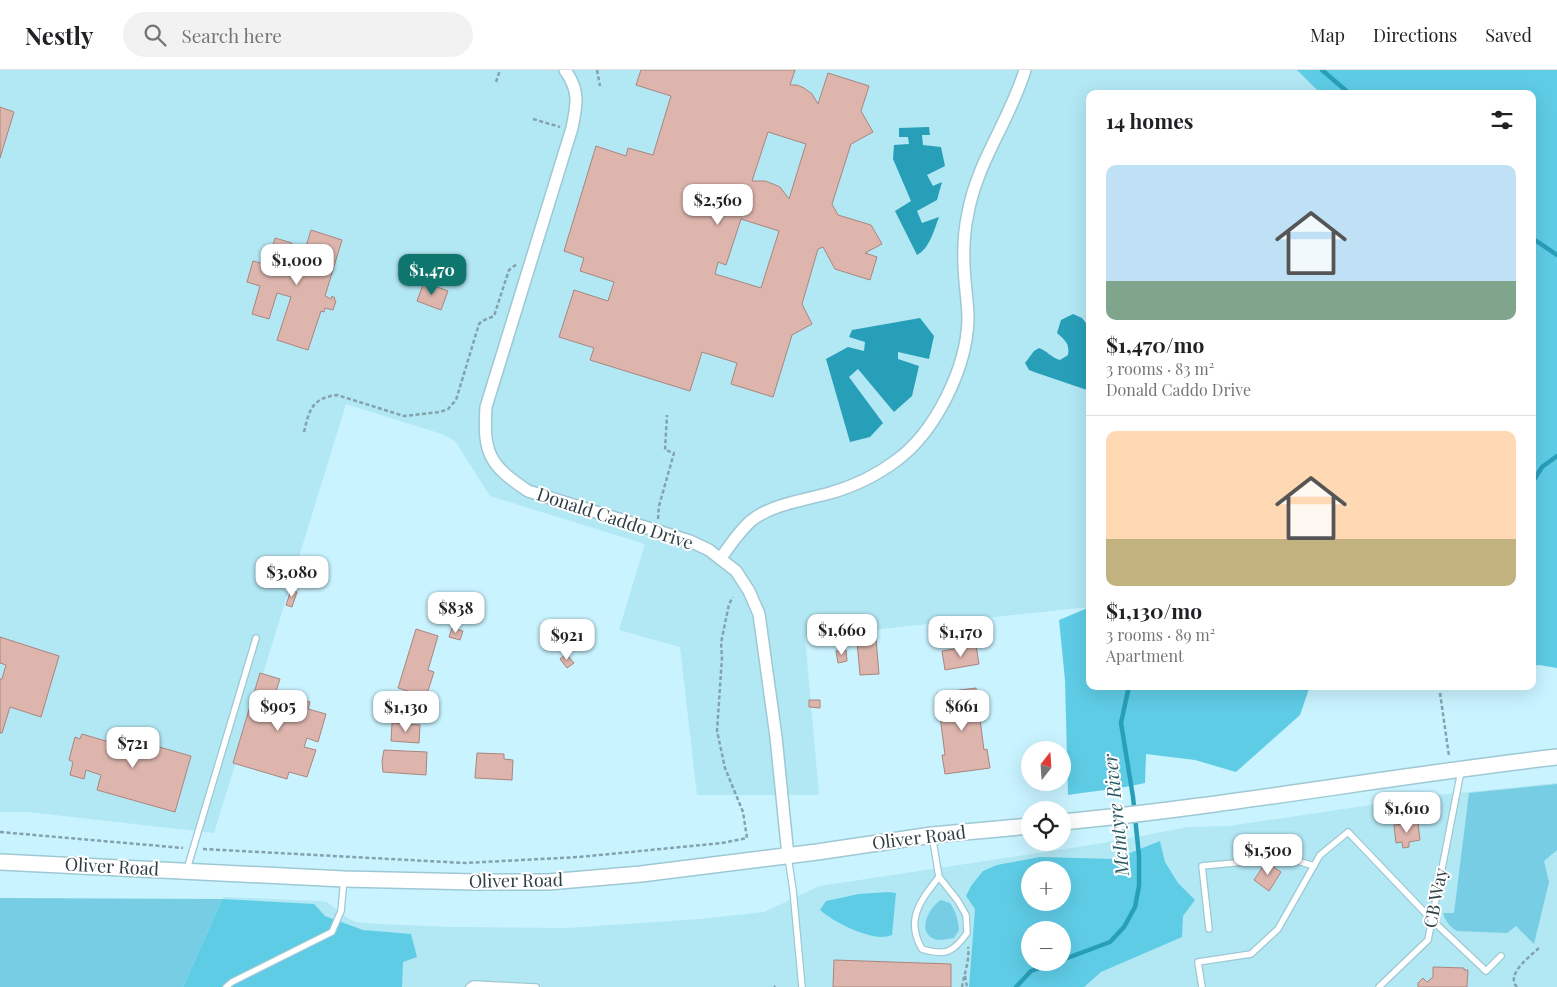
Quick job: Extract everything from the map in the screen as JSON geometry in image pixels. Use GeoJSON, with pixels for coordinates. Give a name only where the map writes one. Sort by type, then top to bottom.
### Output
{"type":"FeatureCollection","features":[{"type":"Feature","properties":{"kind":"main road"},"geometry":{"type":"LineString","coordinates":[[1071,821],[1101,819],[1456,769],[1557,757]]}},
{"type":"Feature","properties":{"kind":"main road","name":"Oliver Road"},"geometry":{"type":"LineString","coordinates":[[0,862],[344,880],[548,882],[641,874],[788,856],[932,835],[1021,827]]}},
{"type":"Feature","properties":{"kind":"street","name":"Donald Caddo Drive"},"geometry":{"type":"LineString","coordinates":[[565,70],[571,78],[577,93],[577,106],[572,131],[486,407],[484,433],[488,451],[498,468],[509,479],[528,491],[690,541],[709,550],[736,571],[749,591],[759,614],[776,737],[788,856]]}},
{"type":"Feature","properties":{"kind":"street"},"geometry":{"type":"LineString","coordinates":[[721,558],[752,520],[780,506],[845,488],[874,476],[899,459],[926,432],[944,405],[964,346],[968,319],[964,279],[964,245],[967,214],[975,183],[1005,120],[1025,70]]}},
{"type":"Feature","properties":{"kind":"lane"},"geometry":{"type":"LineString","coordinates":[[186,871],[256,638]]}},
{"type":"Feature","properties":{"kind":"lane","name":"CB Way"},"geometry":{"type":"LineString","coordinates":[[1379,987],[1428,940],[1456,769]]}},
{"type":"Feature","properties":{"kind":"lane"},"geometry":{"type":"LineString","coordinates":[[1202,987],[1198,962],[1251,954],[1278,929],[1320,855],[1348,832],[1432,920],[1486,971],[1501,956]]}},
{"type":"Feature","properties":{"kind":"lane"},"geometry":{"type":"LineString","coordinates":[[932,835],[939,877],[958,901],[966,915],[967,933],[949,952],[936,954],[922,949],[916,939],[914,924],[917,910],[925,894],[939,877]]}},
{"type":"Feature","properties":{"kind":"lane"},"geometry":{"type":"LineString","coordinates":[[788,856],[802,987]]}},
{"type":"Feature","properties":{"kind":"lane"},"geometry":{"type":"LineString","coordinates":[[1209,929],[1202,866],[1288,858],[1314,866]]}},
{"type":"Feature","properties":{"kind":"lane"},"geometry":{"type":"LineString","coordinates":[[226,987],[232,982],[332,932],[341,911],[344,880]]}},
{"type":"Feature","properties":{"kind":"lane"},"geometry":{"type":"LineString","coordinates":[[469,987],[473,984],[536,987]]}},
{"type":"Feature","properties":{"kind":"path"},"geometry":{"type":"LineString","coordinates":[[496,82],[500,70]]}},
{"type":"Feature","properties":{"kind":"path"},"geometry":{"type":"LineString","coordinates":[[597,70],[600,86]]}},
{"type":"Feature","properties":{"kind":"path"},"geometry":{"type":"LineString","coordinates":[[533,119],[572,131]]}},
{"type":"Feature","properties":{"kind":"path"},"geometry":{"type":"LineString","coordinates":[[304,432],[310,410],[317,403],[334,395],[404,416],[440,412],[448,409],[456,400],[479,324],[494,316],[512,266],[532,257]]}},
{"type":"Feature","properties":{"kind":"path"},"geometry":{"type":"LineString","coordinates":[[657,523],[659,506],[674,453],[666,450],[668,415]]}},
{"type":"Feature","properties":{"kind":"path"},"geometry":{"type":"LineString","coordinates":[[0,832],[193,848],[466,863],[579,857],[722,843],[748,838],[743,812],[725,768],[717,732],[722,657],[721,643],[729,604],[733,598]]}},
{"type":"Feature","properties":{"kind":"path"},"geometry":{"type":"LineString","coordinates":[[1440,693],[1456,769]]}},
{"type":"Feature","properties":{"kind":"path"},"geometry":{"type":"LineString","coordinates":[[962,987],[969,954],[967,933]]}},
{"type":"Feature","properties":{"kind":"path"},"geometry":{"type":"LineString","coordinates":[[1517,987],[1513,980],[1519,967],[1539,948]]}},
{"type":"Feature","properties":{"kind":"path"},"geometry":{"type":"LineString","coordinates":[[964,972],[967,987]]}},
{"type":"Feature","properties":{"kind":"shaded area"},"geometry":{"type":"Polygon","coordinates":[[[0,70],[1297,70],[1317,90],[1086,90],[1086,607],[805,637],[819,795],[697,795],[680,647],[619,630],[645,544],[490,496],[455,441],[442,434],[346,404],[214,833],[28,812],[0,812],[0,70]]]}},
{"type":"Feature","properties":{"kind":"shaded area"},"geometry":{"type":"Polygon","coordinates":[[[1297,70],[1557,70],[1557,668],[1536,665],[1536,90],[1317,90],[1297,70]]]}},
{"type":"Feature","properties":{"kind":"shaded area"},"geometry":{"type":"Polygon","coordinates":[[[929,127],[930,135],[922,135],[923,145],[941,147],[945,166],[927,175],[933,186],[942,182],[937,200],[917,211],[922,223],[939,217],[928,243],[917,255],[895,211],[911,201],[893,159],[894,145],[909,144],[908,137],[899,137],[899,128],[929,127]]]}},
{"type":"Feature","properties":{"kind":"shaded area"},"geometry":{"type":"Polygon","coordinates":[[[1073,314],[1082,318],[1086,323],[1086,390],[1029,370],[1025,363],[1034,351],[1039,348],[1060,360],[1068,355],[1066,342],[1057,333],[1061,320],[1073,314]]]}},
{"type":"Feature","properties":{"kind":"shaded area"},"geometry":{"type":"Polygon","coordinates":[[[920,318],[934,336],[929,359],[898,352],[898,359],[919,366],[912,396],[894,412],[858,369],[849,377],[883,423],[870,437],[850,442],[826,359],[848,347],[864,351],[865,342],[849,337],[852,330],[920,318]]]}},
{"type":"Feature","properties":{"kind":"shaded area"},"geometry":{"type":"Polygon","coordinates":[[[1086,609],[1086,690],[1309,690],[1300,715],[1236,772],[1195,760],[1146,754],[1145,783],[1068,795],[1068,791],[1071,791],[1071,741],[1067,741],[1065,680],[1059,620],[1086,609]]]}},
{"type":"Feature","properties":{"kind":"shaded area"},"geometry":{"type":"Polygon","coordinates":[[[1557,783],[1557,987],[184,987],[224,897],[327,902],[349,919],[357,922],[378,924],[568,928],[700,919],[764,912],[820,886],[1051,851],[1071,851],[1071,848],[1188,827],[1229,826],[1438,795],[1557,783]]]}},
{"type":"Feature","properties":{"kind":"shaded area"},"geometry":{"type":"Polygon","coordinates":[[[1557,784],[1557,850],[1544,861],[1549,882],[1534,944],[1516,926],[1507,933],[1457,931],[1454,929],[1448,924],[1443,913],[1454,913],[1469,793],[1557,784]]]}},
{"type":"Feature","properties":{"kind":"shaded area"},"geometry":{"type":"Polygon","coordinates":[[[1160,841],[1165,862],[1178,883],[1195,900],[1183,916],[1182,937],[1101,972],[1084,987],[969,987],[975,909],[966,896],[971,886],[983,871],[997,865],[1040,857],[1115,859],[1160,841]]]}},
{"type":"Feature","properties":{"kind":"shaded area"},"geometry":{"type":"Polygon","coordinates":[[[896,893],[892,935],[890,936],[873,936],[857,931],[840,924],[820,910],[826,901],[859,894],[896,893]]]}},
{"type":"Feature","properties":{"kind":"shaded area"},"geometry":{"type":"Polygon","coordinates":[[[0,898],[222,899],[183,987],[0,987],[0,898]]]}},
{"type":"Feature","properties":{"kind":"shaded area"},"geometry":{"type":"Polygon","coordinates":[[[222,899],[314,904],[325,916],[363,930],[411,934],[417,957],[403,962],[402,987],[183,987],[222,899]]]}},
{"type":"Feature","properties":{"kind":"shaded area"},"geometry":{"type":"Polygon","coordinates":[[[941,900],[950,903],[954,909],[959,930],[954,938],[934,939],[926,930],[925,925],[929,913],[941,900]]]}},
{"type":"Feature","properties":{"kind":"building"},"geometry":{"type":"Polygon","coordinates":[[[641,70],[795,70],[790,85],[804,88],[812,94],[818,104],[828,73],[869,86],[861,111],[873,132],[851,144],[832,204],[838,215],[871,225],[882,244],[865,253],[877,257],[870,280],[835,269],[823,247],[818,249],[802,304],[812,324],[792,335],[773,397],[731,384],[737,363],[702,352],[690,391],[590,360],[594,348],[559,337],[574,290],[608,301],[614,282],[580,271],[584,258],[564,251],[596,146],[626,156],[628,148],[653,155],[671,96],[636,85],[641,70]],[[768,132],[752,181],[765,181],[780,187],[789,199],[806,144],[768,132]],[[741,219],[726,265],[718,262],[715,274],[761,288],[779,231],[741,219]]]}},
{"type":"Feature","properties":{"kind":"building"},"geometry":{"type":"Polygon","coordinates":[[[0,107],[14,112],[0,158],[0,107]]]}},
{"type":"Feature","properties":{"kind":"building"},"geometry":{"type":"Polygon","coordinates":[[[311,230],[342,240],[325,296],[331,299],[332,296],[336,301],[333,310],[325,308],[324,312],[321,311],[308,350],[277,340],[291,297],[277,293],[269,319],[252,314],[260,286],[247,282],[253,261],[267,265],[275,238],[292,243],[284,269],[298,273],[311,230]]]}},
{"type":"Feature","properties":{"kind":"building"},"geometry":{"type":"Polygon","coordinates":[[[424,282],[448,291],[441,310],[417,301],[424,282]]]}},
{"type":"Feature","properties":{"kind":"building"},"geometry":{"type":"Polygon","coordinates":[[[291,590],[297,592],[292,607],[286,605],[291,590]]]}},
{"type":"Feature","properties":{"kind":"building"},"geometry":{"type":"Polygon","coordinates":[[[452,628],[463,631],[460,640],[449,637],[452,628]]]}},
{"type":"Feature","properties":{"kind":"building"},"geometry":{"type":"Polygon","coordinates":[[[416,629],[438,636],[428,670],[434,672],[426,697],[398,688],[416,629]]]}},
{"type":"Feature","properties":{"kind":"building"},"geometry":{"type":"Polygon","coordinates":[[[0,637],[59,656],[41,717],[10,707],[2,733],[0,733],[0,679],[2,679],[6,665],[0,663],[0,637]]]}},
{"type":"Feature","properties":{"kind":"building"},"geometry":{"type":"Polygon","coordinates":[[[876,639],[879,674],[860,675],[857,641],[876,639]]]}},
{"type":"Feature","properties":{"kind":"building"},"geometry":{"type":"Polygon","coordinates":[[[976,645],[979,664],[945,670],[942,651],[976,645]]]}},
{"type":"Feature","properties":{"kind":"building"},"geometry":{"type":"Polygon","coordinates":[[[846,650],[847,661],[838,663],[836,651],[846,650]]]}},
{"type":"Feature","properties":{"kind":"building"},"geometry":{"type":"Polygon","coordinates":[[[566,654],[574,663],[567,668],[560,659],[566,654]]]}},
{"type":"Feature","properties":{"kind":"building"},"geometry":{"type":"Polygon","coordinates":[[[260,673],[280,679],[276,691],[310,702],[308,709],[326,714],[318,742],[307,738],[304,747],[316,750],[307,777],[289,772],[287,779],[233,763],[260,673]]]}},
{"type":"Feature","properties":{"kind":"building"},"geometry":{"type":"Polygon","coordinates":[[[976,688],[984,750],[987,749],[990,768],[945,774],[942,755],[945,755],[937,693],[976,688]]]}},
{"type":"Feature","properties":{"kind":"building"},"geometry":{"type":"Polygon","coordinates":[[[809,700],[820,700],[820,708],[809,707],[809,700]]]}},
{"type":"Feature","properties":{"kind":"building"},"geometry":{"type":"Polygon","coordinates":[[[392,723],[420,725],[419,743],[391,741],[392,723]]]}},
{"type":"Feature","properties":{"kind":"building"},"geometry":{"type":"Polygon","coordinates":[[[131,731],[147,736],[145,743],[191,756],[175,812],[97,790],[101,775],[86,770],[84,779],[70,775],[73,762],[69,760],[75,737],[80,739],[82,734],[126,747],[131,731]]]}},
{"type":"Feature","properties":{"kind":"building"},"geometry":{"type":"Polygon","coordinates":[[[384,750],[427,752],[426,775],[383,772],[384,750]]]}},
{"type":"Feature","properties":{"kind":"building"},"geometry":{"type":"Polygon","coordinates":[[[477,753],[504,754],[504,759],[513,760],[512,780],[475,778],[477,753]]]}},
{"type":"Feature","properties":{"kind":"building"},"geometry":{"type":"Polygon","coordinates":[[[1418,823],[1420,840],[1409,842],[1409,847],[1403,848],[1402,842],[1396,843],[1394,825],[1418,823]]]}},
{"type":"Feature","properties":{"kind":"building"},"geometry":{"type":"Polygon","coordinates":[[[1266,862],[1281,872],[1269,891],[1254,880],[1266,862]]]}},
{"type":"Feature","properties":{"kind":"building"},"geometry":{"type":"Polygon","coordinates":[[[834,960],[951,964],[951,987],[833,987],[834,960]]]}},
{"type":"Feature","properties":{"kind":"building"},"geometry":{"type":"Polygon","coordinates":[[[1433,967],[1464,968],[1464,970],[1468,970],[1467,987],[1418,987],[1418,983],[1423,978],[1427,982],[1433,977],[1433,967]]]}},
{"type":"Feature","properties":{"kind":"waterway"},"geometry":{"type":"LineString","coordinates":[[1322,70],[1345,90]]}},
{"type":"Feature","properties":{"kind":"waterway"},"geometry":{"type":"LineString","coordinates":[[1536,241],[1557,255]]}},
{"type":"Feature","properties":{"kind":"waterway","name":"McIntyre River"},"geometry":{"type":"LineString","coordinates":[[1536,477],[1542,467],[1557,456]]}},
{"type":"Feature","properties":{"kind":"waterway","name":"McIntyre River"},"geometry":{"type":"LineString","coordinates":[[1071,957],[1110,942],[1124,927],[1135,907],[1139,886],[1139,856],[1133,797],[1121,723],[1128,690]]}},
{"type":"Feature","properties":{"kind":"waterway","name":"McIntyre River"},"geometry":{"type":"LineString","coordinates":[[1016,987],[1031,971]]}}]}
